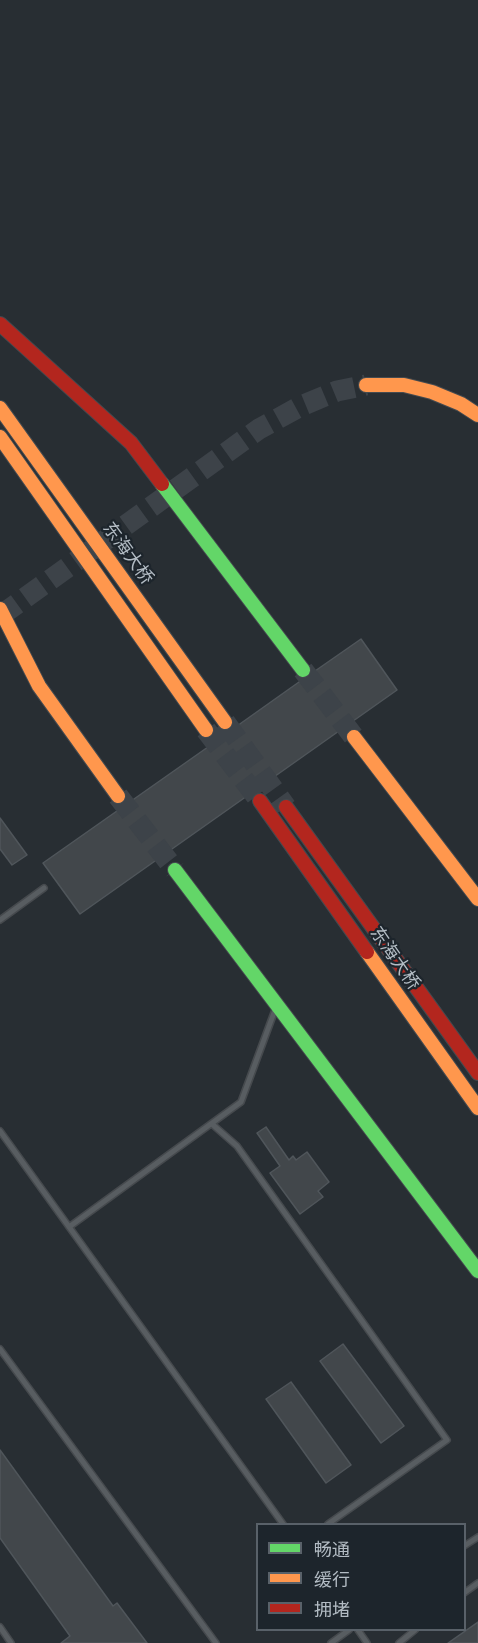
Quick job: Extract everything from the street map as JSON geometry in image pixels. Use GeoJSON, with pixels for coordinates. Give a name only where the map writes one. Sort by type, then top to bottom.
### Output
{"type":"FeatureCollection","features":[{"type":"Feature","properties":{"kind":"highway"},"geometry":{"type":"LineString","coordinates":[[0,324],[131,443],[303,670]]}},
{"type":"Feature","properties":{"kind":"highway"},"geometry":{"type":"LineString","coordinates":[[366,385],[405,385],[432,392],[461,404],[478,415]]}},
{"type":"Feature","properties":{"kind":"highway","name":"东海大桥"},"geometry":{"type":"LineString","coordinates":[[0,408],[225,722]]}},
{"type":"Feature","properties":{"kind":"highway","name":"东海大桥"},"geometry":{"type":"LineString","coordinates":[[0,437],[206,730]]}},
{"type":"Feature","properties":{"kind":"highway"},"geometry":{"type":"LineString","coordinates":[[0,609],[39,686],[118,796]]}},
{"type":"Feature","properties":{"kind":"highway"},"geometry":{"type":"LineString","coordinates":[[354,738],[478,899]]}},
{"type":"Feature","properties":{"kind":"highway","name":"东海大桥"},"geometry":{"type":"LineString","coordinates":[[260,801],[478,1108]]}},
{"type":"Feature","properties":{"kind":"highway","name":"东海大桥"},"geometry":{"type":"LineString","coordinates":[[286,807],[478,1073]]}},
{"type":"Feature","properties":{"kind":"highway"},"geometry":{"type":"LineString","coordinates":[[176,870],[276,1006],[478,1271]]}},
{"type":"Feature","properties":{"kind":"lane"},"geometry":{"type":"LineString","coordinates":[[0,920],[44,888]]}},
{"type":"Feature","properties":{"kind":"lane"},"geometry":{"type":"LineString","coordinates":[[69,1227],[241,1102],[276,1006]]}},
{"type":"Feature","properties":{"kind":"lane"},"geometry":{"type":"LineString","coordinates":[[212,1124],[237,1146],[447,1440],[329,1523]]}},
{"type":"Feature","properties":{"kind":"lane"},"geometry":{"type":"LineString","coordinates":[[0,1131],[282,1523]]}},
{"type":"Feature","properties":{"kind":"lane"},"geometry":{"type":"LineString","coordinates":[[0,1349],[216,1643]]}},
{"type":"Feature","properties":{"kind":"lane"},"geometry":{"type":"LineString","coordinates":[[466,1592],[478,1583]]}},
{"type":"Feature","properties":{"kind":"lane"},"geometry":{"type":"LineString","coordinates":[[0,1627],[11,1643]]}},
{"type":"Feature","properties":{"kind":"lane"},"geometry":{"type":"LineString","coordinates":[[331,1643],[347,1631]]}},
{"type":"Feature","properties":{"kind":"lane"},"geometry":{"type":"LineString","coordinates":[[399,1643],[413,1631]]}},
{"type":"Feature","properties":{"kind":"building"},"geometry":{"type":"Polygon","coordinates":[[[361,639],[397,690],[80,914],[43,863],[225,735],[232,733],[237,726],[299,682],[310,680],[315,671],[361,639]]]}},
{"type":"Feature","properties":{"kind":"building"},"geometry":{"type":"Polygon","coordinates":[[[0,818],[27,855],[12,865],[0,849],[0,818]]]}},
{"type":"Feature","properties":{"kind":"building"},"geometry":{"type":"Polygon","coordinates":[[[266,1127],[289,1160],[293,1156],[296,1160],[307,1152],[329,1182],[318,1191],[323,1197],[300,1214],[270,1173],[280,1166],[257,1133],[266,1127]]]}},
{"type":"Feature","properties":{"kind":"building"},"geometry":{"type":"Polygon","coordinates":[[[343,1344],[404,1426],[381,1443],[320,1361],[343,1344]]]}},
{"type":"Feature","properties":{"kind":"building"},"geometry":{"type":"Polygon","coordinates":[[[291,1382],[351,1465],[326,1483],[266,1399],[291,1382]]]}},
{"type":"Feature","properties":{"kind":"building"},"geometry":{"type":"Polygon","coordinates":[[[0,1450],[113,1606],[117,1603],[147,1643],[61,1643],[70,1636],[0,1538],[0,1450]]]}},
{"type":"Feature","properties":{"kind":"building"},"geometry":{"type":"Polygon","coordinates":[[[478,1622],[478,1643],[448,1643],[466,1631],[478,1622]]]}},
{"type":"Feature","properties":{"kind":"tunnel"},"geometry":{"type":"LineString","coordinates":[[0,616],[259,429],[301,406],[337,391],[366,385]]}},
{"type":"Feature","properties":{"kind":"tunnel"},"geometry":{"type":"LineString","coordinates":[[303,670],[354,737]]}},
{"type":"Feature","properties":{"kind":"tunnel"},"geometry":{"type":"LineString","coordinates":[[225,722],[286,807]]}},
{"type":"Feature","properties":{"kind":"tunnel"},"geometry":{"type":"LineString","coordinates":[[206,730],[260,801]]}},
{"type":"Feature","properties":{"kind":"tunnel"},"geometry":{"type":"LineString","coordinates":[[118,796],[175,870]]}},
{"type":"Feature","properties":{"kind":"traffic: fast"},"geometry":{"type":"LineString","coordinates":[[162,484],[303,670]]}},
{"type":"Feature","properties":{"kind":"traffic: fast"},"geometry":{"type":"LineString","coordinates":[[175,870],[478,1271]]}},
{"type":"Feature","properties":{"kind":"traffic: slow"},"geometry":{"type":"LineString","coordinates":[[366,385],[404,385],[432,392],[461,404],[478,415]]}},
{"type":"Feature","properties":{"kind":"traffic: slow"},"geometry":{"type":"LineString","coordinates":[[0,408],[225,722]]}},
{"type":"Feature","properties":{"kind":"traffic: slow"},"geometry":{"type":"LineString","coordinates":[[0,437],[206,730]]}},
{"type":"Feature","properties":{"kind":"traffic: slow"},"geometry":{"type":"LineString","coordinates":[[0,609],[39,686],[118,796]]}},
{"type":"Feature","properties":{"kind":"traffic: slow"},"geometry":{"type":"LineString","coordinates":[[354,737],[478,899]]}},
{"type":"Feature","properties":{"kind":"traffic: slow"},"geometry":{"type":"LineString","coordinates":[[367,952],[478,1108]]}},
{"type":"Feature","properties":{"kind":"traffic: jam"},"geometry":{"type":"LineString","coordinates":[[0,324],[131,443],[162,484]]}},
{"type":"Feature","properties":{"kind":"traffic: jam"},"geometry":{"type":"LineString","coordinates":[[260,801],[367,952]]}},
{"type":"Feature","properties":{"kind":"traffic: jam"},"geometry":{"type":"LineString","coordinates":[[286,807],[478,1073]]}}]}
